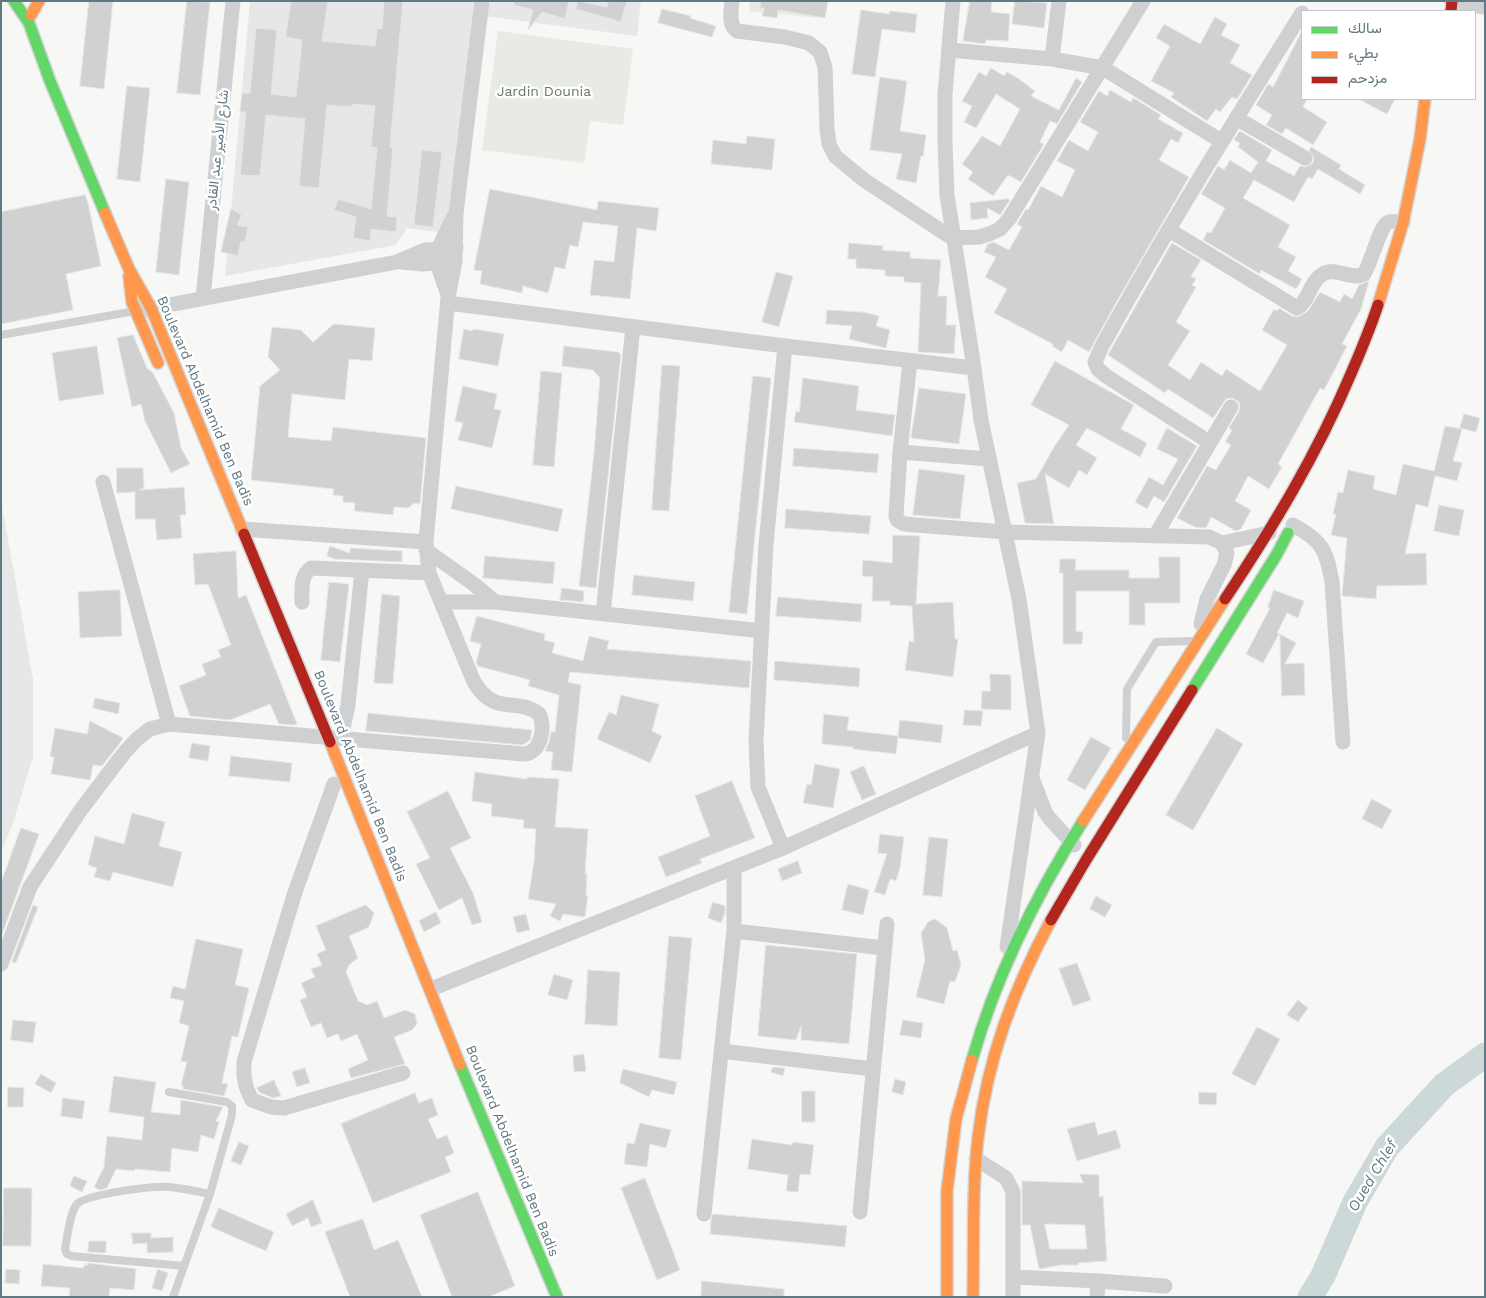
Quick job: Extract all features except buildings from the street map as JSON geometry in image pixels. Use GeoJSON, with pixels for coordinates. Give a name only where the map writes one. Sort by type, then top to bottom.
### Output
{"type":"FeatureCollection","features":[{"type":"Feature","properties":{"kind":"main road","name":"Boulevard Abdelhamid Ben Badis"},"geometry":{"type":"LineString","coordinates":[[14,1],[30,19]]}},
{"type":"Feature","properties":{"kind":"main road","name":"Boulevard Abdelhamid Ben Badis"},"geometry":{"type":"LineString","coordinates":[[29,1],[30,19],[50,81],[128,268],[151,308],[326,739],[557,1297]]}},
{"type":"Feature","properties":{"kind":"main road"},"geometry":{"type":"LineString","coordinates":[[30,19],[39,1]]}},
{"type":"Feature","properties":{"kind":"main road"},"geometry":{"type":"LineString","coordinates":[[947,1297],[947,1191],[956,1118],[979,1037],[1004,968],[1035,904],[1070,841],[1198,640],[1270,533],[1310,462],[1342,395],[1371,327],[1403,223],[1420,139],[1425,100]]}},
{"type":"Feature","properties":{"kind":"main road","name":"Boulevard Abdelhamid Ben Badis"},"geometry":{"type":"LineString","coordinates":[[128,268],[130,292],[135,311],[164,378]]}},
{"type":"Feature","properties":{"kind":"main road"},"geometry":{"type":"LineString","coordinates":[[973,1297],[976,1159],[981,1115],[996,1045],[1022,977],[1063,898],[1277,554],[1295,521]]}},
{"type":"Feature","properties":{"kind":"main road","name":"Boulevard Abdelhamid Ben Badis"},"geometry":{"type":"LineString","coordinates":[[304,709],[326,739]]}},
{"type":"Feature","properties":{"kind":"main road","name":"Boulevard Abdelhamid Ben Badis"},"geometry":{"type":"LineString","coordinates":[[332,780],[341,803]]}},
{"type":"Feature","properties":{"kind":"main road"},"geometry":{"type":"LineString","coordinates":[[390,922],[401,950]]}},
{"type":"Feature","properties":{"kind":"main road","name":"Boulevard Abdelhamid Ben Badis"},"geometry":{"type":"LineString","coordinates":[[427,1014],[545,1297]]}},
{"type":"Feature","properties":{"kind":"street","name":"شارع الأمير عبد القادر"},"geometry":{"type":"LineString","coordinates":[[203,298],[233,1]]}},
{"type":"Feature","properties":{"kind":"street"},"geometry":{"type":"LineString","coordinates":[[1,964],[30,887],[80,811],[124,753],[150,729],[169,724],[326,739],[524,754],[530,754],[535,750],[540,740],[542,725],[539,714],[529,708],[500,705],[480,693],[428,573],[426,546],[448,300],[455,255],[456,213],[482,1]]}},
{"type":"Feature","properties":{"kind":"street"},"geometry":{"type":"LineString","coordinates":[[732,1],[731,24],[736,31],[793,39],[809,43],[820,52],[825,67],[829,144],[835,156],[864,180],[952,238],[979,237],[1000,229],[1103,68],[1143,1]]}},
{"type":"Feature","properties":{"kind":"street"},"geometry":{"type":"LineString","coordinates":[[953,1],[945,94],[947,195],[981,420],[1019,598],[1038,733],[1004,968]]}},
{"type":"Feature","properties":{"kind":"street"},"geometry":{"type":"LineString","coordinates":[[1052,59],[1059,1]]}},
{"type":"Feature","properties":{"kind":"street"},"geometry":{"type":"LineString","coordinates":[[1452,5],[1485,7]]}},
{"type":"Feature","properties":{"kind":"street"},"geometry":{"type":"LineString","coordinates":[[1209,442],[1106,376],[1098,369],[1095,362],[1108,334],[1221,141],[1301,15]]}},
{"type":"Feature","properties":{"kind":"street"},"geometry":{"type":"LineString","coordinates":[[949,50],[1052,59],[1103,68],[1221,141]]}},
{"type":"Feature","properties":{"kind":"street"},"geometry":{"type":"LineString","coordinates":[[1236,118],[1305,158]]}},
{"type":"Feature","properties":{"kind":"street"},"geometry":{"type":"LineString","coordinates":[[448,300],[438,256],[456,213]]}},
{"type":"Feature","properties":{"kind":"street"},"geometry":{"type":"LineString","coordinates":[[1169,230],[1297,308],[1302,304],[1318,277],[1324,273],[1332,271],[1358,277],[1364,274],[1369,267],[1382,230],[1387,223],[1391,221],[1403,223]]}},
{"type":"Feature","properties":{"kind":"street"},"geometry":{"type":"LineString","coordinates":[[135,311],[396,262],[423,264],[438,256],[455,255]]}},
{"type":"Feature","properties":{"kind":"street"},"geometry":{"type":"LineString","coordinates":[[448,300],[633,327],[974,368]]}},
{"type":"Feature","properties":{"kind":"street"},"geometry":{"type":"LineString","coordinates":[[603,614],[633,327]]}},
{"type":"Feature","properties":{"kind":"street"},"geometry":{"type":"LineString","coordinates":[[783,848],[758,787],[756,772],[757,702],[766,544],[785,346]]}},
{"type":"Feature","properties":{"kind":"street"},"geometry":{"type":"LineString","coordinates":[[910,360],[900,452],[896,516],[900,523],[1005,532],[1209,537],[1222,543],[1270,533]]}},
{"type":"Feature","properties":{"kind":"street"},"geometry":{"type":"LineString","coordinates":[[1155,536],[1231,407]]}},
{"type":"Feature","properties":{"kind":"street"},"geometry":{"type":"LineString","coordinates":[[900,452],[989,460]]}},
{"type":"Feature","properties":{"kind":"street"},"geometry":{"type":"LineString","coordinates":[[103,482],[169,724]]}},
{"type":"Feature","properties":{"kind":"street"},"geometry":{"type":"LineString","coordinates":[[1295,521],[1320,544],[1327,557],[1332,582],[1342,742]]}},
{"type":"Feature","properties":{"kind":"street"},"geometry":{"type":"LineString","coordinates":[[242,529],[426,546],[495,602]]}},
{"type":"Feature","properties":{"kind":"street"},"geometry":{"type":"LineString","coordinates":[[1198,640],[1207,599],[1224,565],[1226,553],[1222,543]]}},
{"type":"Feature","properties":{"kind":"street"},"geometry":{"type":"LineString","coordinates":[[302,602],[303,578],[311,568],[428,573]]}},
{"type":"Feature","properties":{"kind":"street"},"geometry":{"type":"LineString","coordinates":[[326,739],[348,704],[362,570]]}},
{"type":"Feature","properties":{"kind":"street"},"geometry":{"type":"LineString","coordinates":[[441,602],[495,602],[762,631]]}},
{"type":"Feature","properties":{"kind":"street"},"geometry":{"type":"LineString","coordinates":[[430,989],[783,848],[1038,733]]}},
{"type":"Feature","properties":{"kind":"street"},"geometry":{"type":"LineString","coordinates":[[1032,777],[1045,812],[1086,860]]}},
{"type":"Feature","properties":{"kind":"street"},"geometry":{"type":"LineString","coordinates":[[332,780],[292,902],[244,1062],[243,1078],[245,1087],[252,1100],[270,1107],[284,1108],[403,1073]]}},
{"type":"Feature","properties":{"kind":"street"},"geometry":{"type":"LineString","coordinates":[[704,1214],[734,931],[734,868]]}},
{"type":"Feature","properties":{"kind":"street"},"geometry":{"type":"LineString","coordinates":[[860,1212],[887,924]]}},
{"type":"Feature","properties":{"kind":"street"},"geometry":{"type":"LineString","coordinates":[[734,931],[884,948]]}},
{"type":"Feature","properties":{"kind":"street"},"geometry":{"type":"LineString","coordinates":[[720,1051],[873,1069]]}},
{"type":"Feature","properties":{"kind":"street"},"geometry":{"type":"LineString","coordinates":[[976,1159],[1006,1178],[1013,1192],[1013,1297]]}},
{"type":"Feature","properties":{"kind":"street"},"geometry":{"type":"LineString","coordinates":[[1014,1277],[1098,1280],[1166,1286]]}},
{"type":"Feature","properties":{"kind":"street"},"geometry":{"type":"LineString","coordinates":[[1098,1280],[1098,1297]]}},
{"type":"Feature","properties":{"kind":"lane"},"geometry":{"type":"LineString","coordinates":[[1,336],[135,311]]}},
{"type":"Feature","properties":{"kind":"lane"},"geometry":{"type":"LineString","coordinates":[[1126,752],[1127,689],[1156,642],[1198,640]]}},
{"type":"Feature","properties":{"kind":"lane"},"geometry":{"type":"LineString","coordinates":[[169,1092],[227,1102],[232,1106],[232,1114],[210,1194],[173,1297]]}},
{"type":"Feature","properties":{"kind":"lane"},"geometry":{"type":"LineString","coordinates":[[184,1266],[71,1256],[67,1254],[65,1249],[73,1211],[76,1205],[82,1201],[118,1192],[167,1187],[210,1194]]}},
{"type":"Feature","properties":{"kind":"shaded area"},"geometry":{"type":"Polygon","coordinates":[[[250,1],[641,1],[637,36],[475,15],[446,233],[407,228],[396,245],[225,276],[250,1]]]}},
{"type":"Feature","properties":{"kind":"shaded area"},"geometry":{"type":"Polygon","coordinates":[[[1,500],[33,679],[33,757],[13,823],[1,853],[1,500]]]}},
{"type":"Feature","properties":{"kind":"green space"},"geometry":{"type":"Polygon","coordinates":[[[750,1],[819,1],[818,18],[749,11],[750,1]]]}},
{"type":"Feature","properties":{"kind":"green space","name":"Jardin Dounia"},"geometry":{"type":"Polygon","coordinates":[[[498,31],[633,49],[623,125],[590,121],[584,163],[482,150],[498,31]]]}},
{"type":"Feature","properties":{"kind":"waterway","name":"Oued Chlef"},"geometry":{"type":"LineString","coordinates":[[1310,1297],[1323,1276],[1355,1202],[1387,1147],[1444,1085],[1485,1055]]}},
{"type":"Feature","properties":{"kind":"traffic: fast"},"geometry":{"type":"LineString","coordinates":[[14,1],[29,23],[50,81],[105,213]]}},
{"type":"Feature","properties":{"kind":"traffic: fast"},"geometry":{"type":"LineString","coordinates":[[1192,690],[1277,554],[1288,533]]}},
{"type":"Feature","properties":{"kind":"traffic: fast"},"geometry":{"type":"LineString","coordinates":[[972,1060],[1005,967],[1049,878],[1083,821]]}},
{"type":"Feature","properties":{"kind":"traffic: fast"},"geometry":{"type":"LineString","coordinates":[[460,1065],[557,1297]]}},
{"type":"Feature","properties":{"kind":"traffic: slow"},"geometry":{"type":"LineString","coordinates":[[31,15],[39,1]]}},
{"type":"Feature","properties":{"kind":"traffic: slow"},"geometry":{"type":"LineString","coordinates":[[1378,305],[1403,223],[1420,139],[1425,100]]}},
{"type":"Feature","properties":{"kind":"traffic: slow"},"geometry":{"type":"LineString","coordinates":[[105,213],[129,269],[151,308],[244,534]]}},
{"type":"Feature","properties":{"kind":"traffic: slow"},"geometry":{"type":"LineString","coordinates":[[129,276],[132,302],[158,363]]}},
{"type":"Feature","properties":{"kind":"traffic: slow"},"geometry":{"type":"LineString","coordinates":[[1083,821],[1225,599]]}},
{"type":"Feature","properties":{"kind":"traffic: slow"},"geometry":{"type":"LineString","coordinates":[[330,742],[460,1065]]}},
{"type":"Feature","properties":{"kind":"traffic: slow"},"geometry":{"type":"LineString","coordinates":[[973,1297],[974,1197],[976,1158],[982,1109],[995,1052],[1004,1025],[1025,972],[1051,920]]}},
{"type":"Feature","properties":{"kind":"traffic: slow"},"geometry":{"type":"LineString","coordinates":[[947,1297],[947,1191],[956,1119],[972,1060]]}},
{"type":"Feature","properties":{"kind":"traffic: jam"},"geometry":{"type":"LineString","coordinates":[[1451,10],[1452,1]]}},
{"type":"Feature","properties":{"kind":"traffic: jam"},"geometry":{"type":"LineString","coordinates":[[1225,599],[1277,518],[1308,463],[1337,406],[1378,305]]}},
{"type":"Feature","properties":{"kind":"traffic: jam"},"geometry":{"type":"LineString","coordinates":[[244,534],[330,742]]}},
{"type":"Feature","properties":{"kind":"traffic: jam"},"geometry":{"type":"LineString","coordinates":[[1051,920],[1086,860],[1192,690]]}}]}
